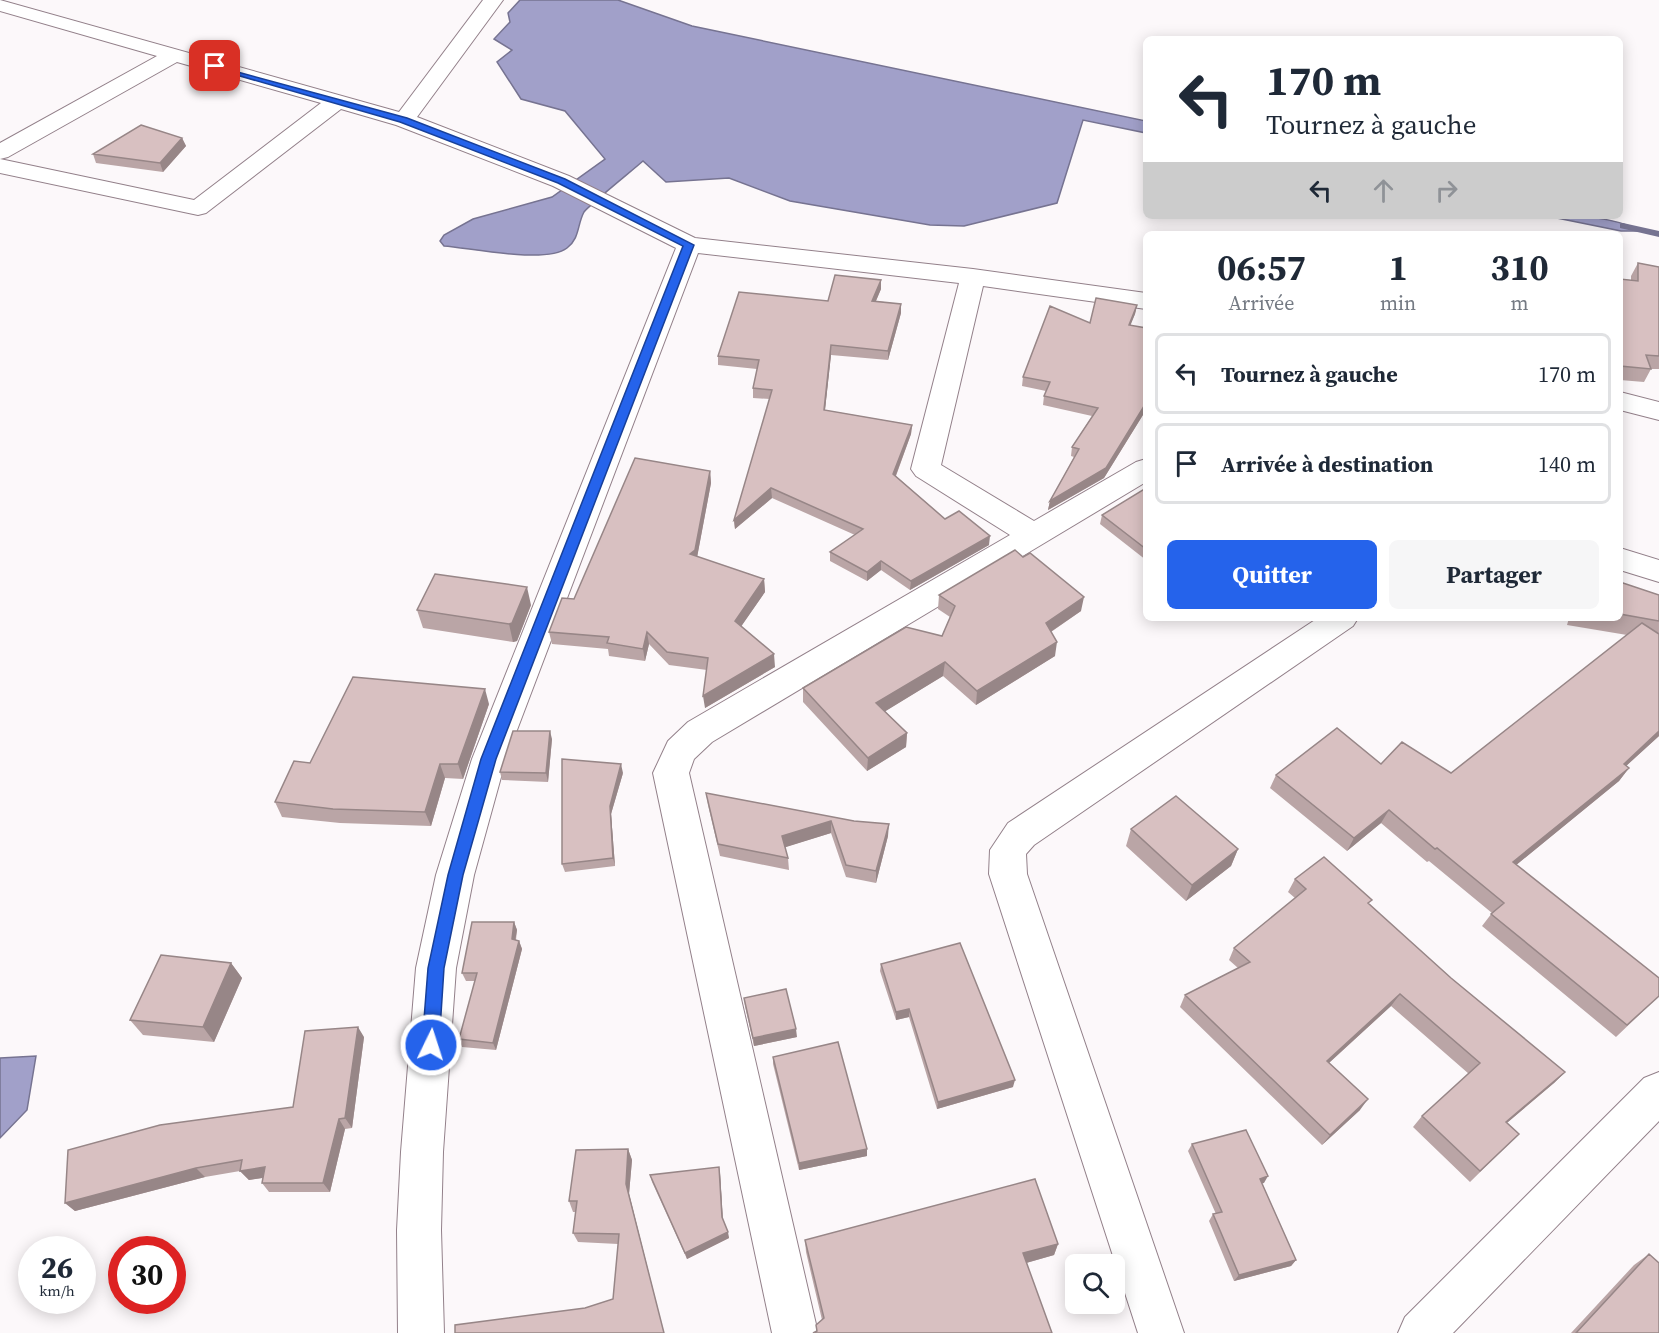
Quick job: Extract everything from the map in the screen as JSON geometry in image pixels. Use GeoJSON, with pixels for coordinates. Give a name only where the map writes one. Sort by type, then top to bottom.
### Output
{"type":"FeatureCollection","features":[{"type":"Feature","properties":{"kind":"street"},"geometry":{"type":"LineString","coordinates":[[404,120],[493,0]]}},
{"type":"Feature","properties":{"kind":"street"},"geometry":{"type":"LineString","coordinates":[[0,6],[404,120],[561,181],[689,245],[973,277],[1143,301]]}},
{"type":"Feature","properties":{"kind":"street"},"geometry":{"type":"LineString","coordinates":[[0,152],[174,55]]}},
{"type":"Feature","properties":{"kind":"street"},"geometry":{"type":"LineString","coordinates":[[0,166],[198,208],[337,101]]}},
{"type":"Feature","properties":{"kind":"street"},"geometry":{"type":"LineString","coordinates":[[421,1333],[419,1230],[422,1152],[436,968],[455,875],[489,759],[689,245]]}},
{"type":"Feature","properties":{"kind":"street"},"geometry":{"type":"LineString","coordinates":[[973,277],[927,469],[1033,535]]}},
{"type":"Feature","properties":{"kind":"street"},"geometry":{"type":"LineString","coordinates":[[1623,402],[1659,411]]}},
{"type":"Feature","properties":{"kind":"street"},"geometry":{"type":"LineString","coordinates":[[795,1333],[671,773],[680,751],[700,732],[1143,471]]}},
{"type":"Feature","properties":{"kind":"street"},"geometry":{"type":"LineString","coordinates":[[1623,561],[1659,571]]}},
{"type":"Feature","properties":{"kind":"street"},"geometry":{"type":"LineString","coordinates":[[1161,1333],[1008,874],[1008,850],[1021,834],[1338,621]]}},
{"type":"Feature","properties":{"kind":"street"},"geometry":{"type":"LineString","coordinates":[[1421,1333],[1659,1092]]}},
{"type":"Feature","properties":{"kind":"water"},"geometry":{"type":"Polygon","coordinates":[[[520,0],[618,0],[692,26],[1143,120],[1143,132],[1083,120],[1057,203],[964,226],[930,225],[790,201],[729,178],[666,182],[643,161],[587,208],[574,240],[567,248],[557,253],[508,254],[444,246],[440,241],[444,235],[473,219],[552,197],[605,159],[565,111],[521,99],[497,62],[512,50],[494,39],[510,22],[508,13],[520,0]]]}},
{"type":"Feature","properties":{"kind":"water"},"geometry":{"type":"Polygon","coordinates":[[[1562,219],[1607,220],[1642,231],[1621,231],[1562,219]]]}},
{"type":"Feature","properties":{"kind":"water"},"geometry":{"type":"Polygon","coordinates":[[[36,1056],[27,1110],[0,1138],[0,1058],[36,1056]]]}},
{"type":"Feature","properties":{"kind":"building"},"geometry":{"type":"Polygon","coordinates":[[[141,125],[182,138],[160,163],[93,154],[141,125]]]}},
{"type":"Feature","properties":{"kind":"building"},"geometry":{"type":"Polygon","coordinates":[[[1638,263],[1659,267],[1659,356],[1646,355],[1651,369],[1623,366],[1623,279],[1638,281],[1638,263]]]}},
{"type":"Feature","properties":{"kind":"building"},"geometry":{"type":"Polygon","coordinates":[[[835,275],[881,280],[872,301],[901,304],[888,351],[831,345],[824,410],[912,425],[893,474],[945,519],[959,511],[990,536],[911,581],[881,561],[867,572],[830,552],[863,529],[771,488],[734,520],[772,390],[753,388],[759,360],[718,356],[739,292],[828,301],[835,275]]]}},
{"type":"Feature","properties":{"kind":"building"},"geometry":{"type":"Polygon","coordinates":[[[1096,298],[1137,305],[1129,325],[1143,327],[1143,408],[1106,468],[1050,501],[1079,449],[1072,447],[1098,408],[1044,396],[1050,382],[1023,377],[1050,306],[1090,323],[1096,298]]]}},
{"type":"Feature","properties":{"kind":"building"},"geometry":{"type":"Polygon","coordinates":[[[635,458],[710,471],[695,550],[690,554],[764,579],[735,621],[774,654],[703,696],[708,658],[667,652],[647,632],[643,649],[607,643],[609,637],[549,632],[562,598],[574,599],[635,458]]]}},
{"type":"Feature","properties":{"kind":"building"},"geometry":{"type":"Polygon","coordinates":[[[1143,490],[1143,547],[1102,515],[1143,490]]]}},
{"type":"Feature","properties":{"kind":"building"},"geometry":{"type":"Polygon","coordinates":[[[1015,550],[1023,557],[1030,553],[1084,597],[1046,623],[1057,642],[977,691],[945,662],[876,703],[907,733],[868,758],[803,688],[906,627],[942,636],[955,606],[939,595],[1015,550]]]}},
{"type":"Feature","properties":{"kind":"building"},"geometry":{"type":"Polygon","coordinates":[[[435,574],[527,587],[512,623],[509,624],[417,610],[435,574]]]}},
{"type":"Feature","properties":{"kind":"building"},"geometry":{"type":"Polygon","coordinates":[[[1623,583],[1659,595],[1659,621],[1623,615],[1623,583]]]}},
{"type":"Feature","properties":{"kind":"building"},"geometry":{"type":"Polygon","coordinates":[[[1642,623],[1659,634],[1659,731],[1624,764],[1629,768],[1513,862],[1659,978],[1659,996],[1627,1025],[1491,914],[1504,903],[1389,810],[1354,838],[1276,775],[1337,728],[1381,764],[1402,742],[1451,773],[1642,623]]]}},
{"type":"Feature","properties":{"kind":"building"},"geometry":{"type":"Polygon","coordinates":[[[353,677],[485,689],[458,764],[440,764],[425,812],[333,809],[275,802],[294,761],[310,763],[353,677]]]}},
{"type":"Feature","properties":{"kind":"building"},"geometry":{"type":"Polygon","coordinates":[[[513,731],[550,731],[546,773],[500,772],[513,731]]]}},
{"type":"Feature","properties":{"kind":"building"},"geometry":{"type":"Polygon","coordinates":[[[562,759],[621,764],[610,806],[613,858],[562,864],[562,759]]]}},
{"type":"Feature","properties":{"kind":"building"},"geometry":{"type":"Polygon","coordinates":[[[706,793],[854,821],[889,824],[876,871],[846,865],[831,821],[782,836],[788,858],[718,844],[706,793]]]}},
{"type":"Feature","properties":{"kind":"building"},"geometry":{"type":"Polygon","coordinates":[[[1176,796],[1238,849],[1192,885],[1131,829],[1176,796]]]}},
{"type":"Feature","properties":{"kind":"building"},"geometry":{"type":"Polygon","coordinates":[[[1324,857],[1372,900],[1368,903],[1451,978],[1565,1072],[1506,1122],[1519,1134],[1480,1171],[1422,1116],[1480,1063],[1400,994],[1327,1061],[1368,1099],[1330,1135],[1185,995],[1250,962],[1234,948],[1306,889],[1295,879],[1324,857]]]}},
{"type":"Feature","properties":{"kind":"building"},"geometry":{"type":"Polygon","coordinates":[[[472,922],[514,922],[512,939],[519,941],[493,1043],[459,1039],[477,973],[462,973],[472,922]]]}},
{"type":"Feature","properties":{"kind":"building"},"geometry":{"type":"Polygon","coordinates":[[[960,943],[1015,1080],[938,1102],[909,1009],[896,1012],[881,964],[960,943]]]}},
{"type":"Feature","properties":{"kind":"building"},"geometry":{"type":"Polygon","coordinates":[[[161,955],[231,963],[203,1027],[130,1020],[161,955]]]}},
{"type":"Feature","properties":{"kind":"building"},"geometry":{"type":"Polygon","coordinates":[[[786,989],[796,1029],[753,1038],[744,998],[786,989]]]}},
{"type":"Feature","properties":{"kind":"building"},"geometry":{"type":"Polygon","coordinates":[[[358,1027],[345,1118],[339,1119],[323,1183],[262,1183],[265,1167],[240,1171],[242,1160],[196,1168],[65,1203],[68,1150],[160,1125],[293,1107],[305,1031],[358,1027]]]}},
{"type":"Feature","properties":{"kind":"building"},"geometry":{"type":"Polygon","coordinates":[[[838,1042],[867,1149],[799,1163],[773,1057],[838,1042]]]}},
{"type":"Feature","properties":{"kind":"building"},"geometry":{"type":"Polygon","coordinates":[[[1246,1130],[1268,1176],[1260,1179],[1296,1260],[1239,1275],[1213,1214],[1222,1212],[1192,1144],[1246,1130]]]}},
{"type":"Feature","properties":{"kind":"building"},"geometry":{"type":"Polygon","coordinates":[[[628,1149],[626,1184],[664,1333],[455,1333],[455,1325],[585,1308],[613,1299],[619,1234],[573,1233],[577,1201],[569,1201],[576,1150],[628,1149]]]}},
{"type":"Feature","properties":{"kind":"building"},"geometry":{"type":"Polygon","coordinates":[[[719,1167],[722,1217],[728,1232],[685,1253],[650,1175],[719,1167]]]}},
{"type":"Feature","properties":{"kind":"building"},"geometry":{"type":"Polygon","coordinates":[[[1035,1179],[1058,1244],[1023,1253],[1052,1333],[813,1333],[817,1331],[816,1325],[824,1318],[805,1240],[1035,1179]]]}},
{"type":"Feature","properties":{"kind":"building"},"geometry":{"type":"Polygon","coordinates":[[[1649,1254],[1659,1263],[1659,1333],[1576,1333],[1649,1254]]]}},
{"type":"Feature","properties":{"kind":"waterway"},"geometry":{"type":"LineString","coordinates":[[1623,226],[1659,234]]}},
{"type":"Feature","properties":{"kind":"route"},"geometry":{"type":"LineString","coordinates":[[215,66],[404,120],[561,181],[689,245],[489,759],[455,875],[436,968],[431,1045]]}}]}
